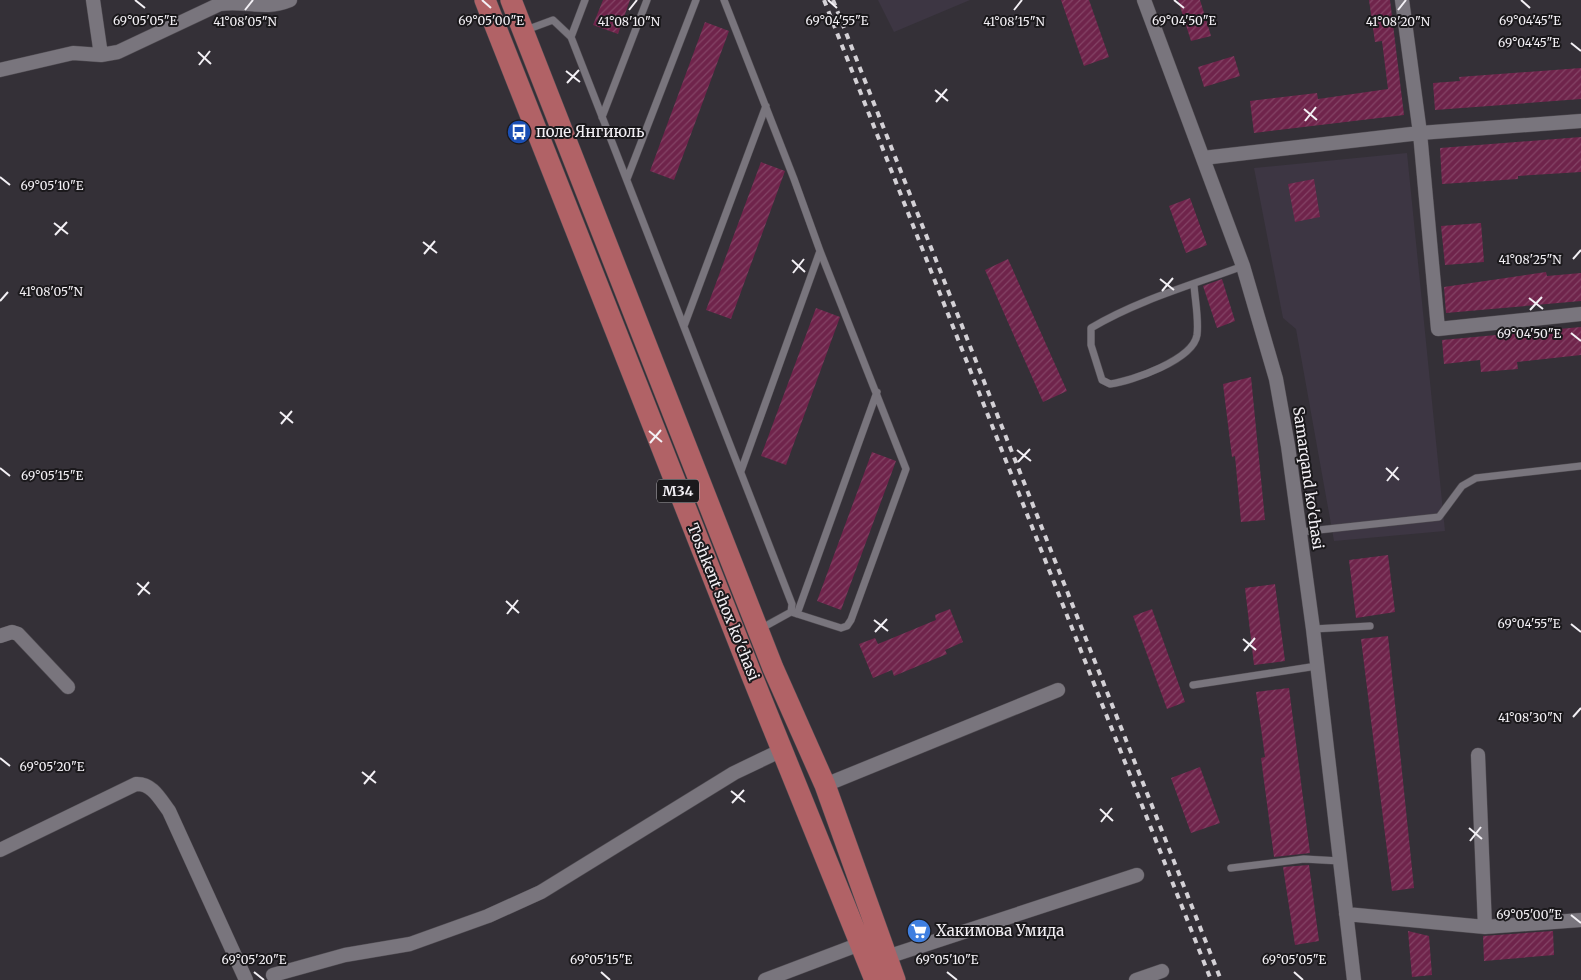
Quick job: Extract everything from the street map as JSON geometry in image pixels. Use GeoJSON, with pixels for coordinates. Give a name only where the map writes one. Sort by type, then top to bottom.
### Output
{"type":"FeatureCollection","features":[{"type":"Feature","properties":{"kind":"main road","name":"Toshkent shox ko'chasi"},"geometry":{"type":"LineString","coordinates":[[485,0],[752,676],[875,980]]}},
{"type":"Feature","properties":{"kind":"main road","name":"Toshkent shox ko'chasi"},"geometry":{"type":"LineString","coordinates":[[511,0],[773,668],[825,785],[896,980]]}},
{"type":"Feature","properties":{"kind":"main road"},"geometry":{"type":"LineString","coordinates":[[752,676],[773,668]]}},
{"type":"Feature","properties":{"kind":"street"},"geometry":{"type":"LineString","coordinates":[[93,0],[101,55]]}},
{"type":"Feature","properties":{"kind":"street"},"geometry":{"type":"LineString","coordinates":[[0,70],[73,53],[101,55],[118,52],[220,4],[231,2],[270,7],[288,0]]}},
{"type":"Feature","properties":{"kind":"street","name":"Samarqand ko'chasi"},"geometry":{"type":"LineString","coordinates":[[1144,0],[1243,266],[1277,387],[1288,446],[1313,629],[1354,980]]}},
{"type":"Feature","properties":{"kind":"street"},"geometry":{"type":"LineString","coordinates":[[1402,0],[1420,133],[1438,329],[1581,314]]}},
{"type":"Feature","properties":{"kind":"street"},"geometry":{"type":"LineString","coordinates":[[1203,158],[1420,133],[1581,121]]}},
{"type":"Feature","properties":{"kind":"street"},"geometry":{"type":"LineString","coordinates":[[0,636],[12,632],[18,634],[68,687]]}},
{"type":"Feature","properties":{"kind":"street"},"geometry":{"type":"LineString","coordinates":[[825,785],[1058,690]]}},
{"type":"Feature","properties":{"kind":"street"},"geometry":{"type":"LineString","coordinates":[[273,976],[345,955],[410,944],[488,916],[541,892],[726,778],[782,750]]}},
{"type":"Feature","properties":{"kind":"street"},"geometry":{"type":"LineString","coordinates":[[1478,755],[1485,927]]}},
{"type":"Feature","properties":{"kind":"street"},"geometry":{"type":"LineString","coordinates":[[0,850],[136,784],[143,783],[150,787],[169,811],[246,980]]}},
{"type":"Feature","properties":{"kind":"street"},"geometry":{"type":"LineString","coordinates":[[887,956],[1137,875]]}},
{"type":"Feature","properties":{"kind":"street"},"geometry":{"type":"LineString","coordinates":[[1346,914],[1485,927],[1581,920]]}},
{"type":"Feature","properties":{"kind":"street"},"geometry":{"type":"LineString","coordinates":[[765,980],[860,944]]}},
{"type":"Feature","properties":{"kind":"street"},"geometry":{"type":"LineString","coordinates":[[1136,980],[1162,971]]}},
{"type":"Feature","properties":{"kind":"lane"},"geometry":{"type":"LineString","coordinates":[[572,37],[585,0]]}},
{"type":"Feature","properties":{"kind":"lane"},"geometry":{"type":"LineString","coordinates":[[602,117],[648,0]]}},
{"type":"Feature","properties":{"kind":"lane"},"geometry":{"type":"LineString","coordinates":[[627,179],[696,0]]}},
{"type":"Feature","properties":{"kind":"lane"},"geometry":{"type":"LineString","coordinates":[[724,0],[906,469],[851,620],[847,626],[840,628],[794,613],[758,630]]}},
{"type":"Feature","properties":{"kind":"lane"},"geometry":{"type":"LineString","coordinates":[[523,30],[553,20],[572,37],[741,471],[794,613]]}},
{"type":"Feature","properties":{"kind":"lane"},"geometry":{"type":"LineString","coordinates":[[684,326],[766,106]]}},
{"type":"Feature","properties":{"kind":"lane"},"geometry":{"type":"LineString","coordinates":[[741,471],[820,251]]}},
{"type":"Feature","properties":{"kind":"lane"},"geometry":{"type":"LineString","coordinates":[[1194,285],[1197,335],[1194,343],[1184,356],[1126,382],[1110,384],[1102,380],[1091,345],[1091,328],[1113,315],[1243,266]]}},
{"type":"Feature","properties":{"kind":"lane"},"geometry":{"type":"LineString","coordinates":[[794,613],[877,392]]}},
{"type":"Feature","properties":{"kind":"lane"},"geometry":{"type":"LineString","coordinates":[[1300,532],[1439,517],[1462,486],[1476,478],[1581,466]]}},
{"type":"Feature","properties":{"kind":"lane"},"geometry":{"type":"LineString","coordinates":[[1313,629],[1370,626]]}},
{"type":"Feature","properties":{"kind":"lane"},"geometry":{"type":"LineString","coordinates":[[1193,685],[1317,666]]}},
{"type":"Feature","properties":{"kind":"lane"},"geometry":{"type":"LineString","coordinates":[[1231,868],[1304,859],[1340,861]]}},
{"type":"Feature","properties":{"kind":"shaded area"},"geometry":{"type":"Polygon","coordinates":[[[878,0],[970,0],[894,32],[878,0]]]}},
{"type":"Feature","properties":{"kind":"shaded area"},"geometry":{"type":"Polygon","coordinates":[[[1407,153],[1445,531],[1334,541],[1296,329],[1283,318],[1254,168],[1407,153]]]}},
{"type":"Feature","properties":{"kind":"building"},"geometry":{"type":"Polygon","coordinates":[[[603,0],[630,0],[618,34],[593,25],[603,0]]]}},
{"type":"Feature","properties":{"kind":"building"},"geometry":{"type":"Polygon","coordinates":[[[1061,0],[1089,0],[1109,57],[1084,66],[1061,0]]]}},
{"type":"Feature","properties":{"kind":"building"},"geometry":{"type":"Polygon","coordinates":[[[1178,0],[1200,0],[1211,36],[1191,41],[1178,0]]]}},
{"type":"Feature","properties":{"kind":"building"},"geometry":{"type":"Polygon","coordinates":[[[1369,0],[1390,0],[1404,115],[1254,133],[1250,101],[1317,93],[1318,99],[1388,89],[1382,41],[1375,42],[1369,0]]]}},
{"type":"Feature","properties":{"kind":"building"},"geometry":{"type":"Polygon","coordinates":[[[705,22],[729,31],[674,180],[650,171],[705,22]]]}},
{"type":"Feature","properties":{"kind":"building"},"geometry":{"type":"Polygon","coordinates":[[[1234,56],[1240,76],[1204,87],[1198,67],[1234,56]]]}},
{"type":"Feature","properties":{"kind":"building"},"geometry":{"type":"Polygon","coordinates":[[[1581,68],[1581,99],[1435,110],[1433,83],[1460,81],[1459,77],[1581,68]]]}},
{"type":"Feature","properties":{"kind":"building"},"geometry":{"type":"Polygon","coordinates":[[[1581,137],[1581,172],[1518,176],[1518,179],[1442,184],[1440,148],[1581,137]]]}},
{"type":"Feature","properties":{"kind":"building"},"geometry":{"type":"Polygon","coordinates":[[[761,162],[785,171],[731,319],[706,310],[761,162]]]}},
{"type":"Feature","properties":{"kind":"building"},"geometry":{"type":"Polygon","coordinates":[[[1314,179],[1320,217],[1295,222],[1288,184],[1314,179]]]}},
{"type":"Feature","properties":{"kind":"building"},"geometry":{"type":"Polygon","coordinates":[[[1190,198],[1207,245],[1186,253],[1169,206],[1190,198]]]}},
{"type":"Feature","properties":{"kind":"building"},"geometry":{"type":"Polygon","coordinates":[[[1481,223],[1484,262],[1445,265],[1441,226],[1481,223]]]}},
{"type":"Feature","properties":{"kind":"building"},"geometry":{"type":"Polygon","coordinates":[[[1008,259],[1067,391],[1043,402],[985,270],[1008,259]]]}},
{"type":"Feature","properties":{"kind":"building"},"geometry":{"type":"Polygon","coordinates":[[[1546,272],[1547,276],[1581,273],[1581,301],[1446,313],[1444,287],[1546,272]]]}},
{"type":"Feature","properties":{"kind":"building"},"geometry":{"type":"Polygon","coordinates":[[[1222,279],[1235,321],[1217,328],[1203,286],[1222,279]]]}},
{"type":"Feature","properties":{"kind":"building"},"geometry":{"type":"Polygon","coordinates":[[[816,308],[840,317],[786,465],[761,456],[816,308]]]}},
{"type":"Feature","properties":{"kind":"building"},"geometry":{"type":"Polygon","coordinates":[[[1581,327],[1581,355],[1517,362],[1518,369],[1481,372],[1480,360],[1444,364],[1442,340],[1581,327]]]}},
{"type":"Feature","properties":{"kind":"building"},"geometry":{"type":"Polygon","coordinates":[[[1251,377],[1265,520],[1241,522],[1235,456],[1232,457],[1223,384],[1251,377]]]}},
{"type":"Feature","properties":{"kind":"building"},"geometry":{"type":"Polygon","coordinates":[[[872,452],[896,461],[841,610],[817,601],[872,452]]]}},
{"type":"Feature","properties":{"kind":"building"},"geometry":{"type":"Polygon","coordinates":[[[1388,555],[1395,612],[1356,618],[1349,560],[1388,555]]]}},
{"type":"Feature","properties":{"kind":"building"},"geometry":{"type":"Polygon","coordinates":[[[1275,584],[1285,661],[1254,665],[1245,588],[1275,584]]]}},
{"type":"Feature","properties":{"kind":"building"},"geometry":{"type":"Polygon","coordinates":[[[950,609],[963,642],[945,650],[947,654],[894,676],[892,670],[873,678],[859,644],[875,638],[878,644],[936,620],[935,615],[950,609]]]}},
{"type":"Feature","properties":{"kind":"building"},"geometry":{"type":"Polygon","coordinates":[[[1152,609],[1185,702],[1167,709],[1133,616],[1152,609]]]}},
{"type":"Feature","properties":{"kind":"building"},"geometry":{"type":"Polygon","coordinates":[[[1388,636],[1414,888],[1392,891],[1361,639],[1388,636]]]}},
{"type":"Feature","properties":{"kind":"building"},"geometry":{"type":"Polygon","coordinates":[[[1289,688],[1310,853],[1274,857],[1261,758],[1265,757],[1256,692],[1289,688]]]}},
{"type":"Feature","properties":{"kind":"building"},"geometry":{"type":"Polygon","coordinates":[[[1200,767],[1220,823],[1191,833],[1171,778],[1200,767]]]}},
{"type":"Feature","properties":{"kind":"building"},"geometry":{"type":"Polygon","coordinates":[[[1309,865],[1319,941],[1295,945],[1283,867],[1309,865]]]}},
{"type":"Feature","properties":{"kind":"building"},"geometry":{"type":"Polygon","coordinates":[[[1408,931],[1429,936],[1432,975],[1412,977],[1408,931]]]}},
{"type":"Feature","properties":{"kind":"building"},"geometry":{"type":"Polygon","coordinates":[[[1553,931],[1554,955],[1484,961],[1483,936],[1553,931]]]}},
{"type":"Feature","properties":{"kind":"railway"},"geometry":{"type":"LineString","coordinates":[[824,0],[1211,980]]}},
{"type":"Feature","properties":{"kind":"railway"},"geometry":{"type":"LineString","coordinates":[[833,0],[1221,980]]}},
{"type":"Feature","properties":{"kind":"place","name":"поле Янгиюль"},"geometry":{"type":"Point","coordinates":[519,132]}},
{"type":"Feature","properties":{"kind":"place","name":"Хакимова Умида"},"geometry":{"type":"Point","coordinates":[919,931]}}]}
